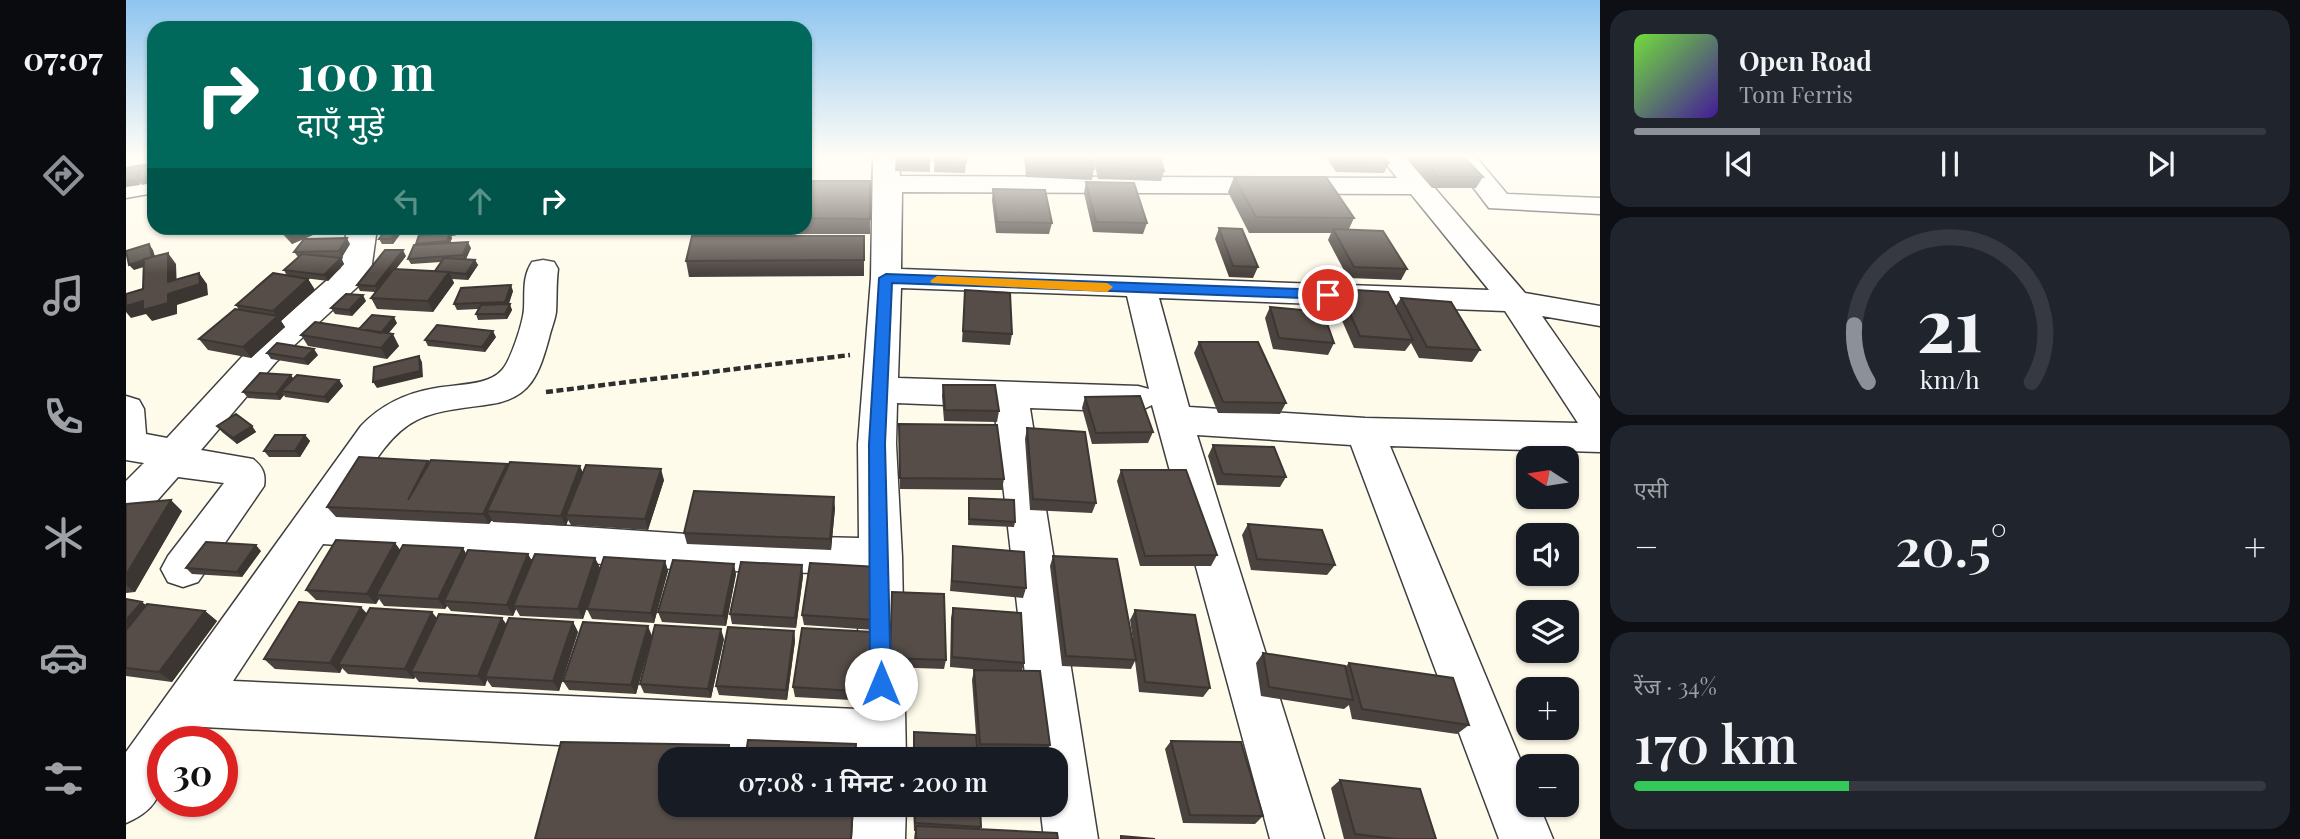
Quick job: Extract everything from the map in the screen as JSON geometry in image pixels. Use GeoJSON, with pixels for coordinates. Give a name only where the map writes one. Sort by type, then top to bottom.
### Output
{"type":"FeatureCollection","features":[{"type":"Feature","properties":{"kind":"street"},"geometry":{"type":"LineString","coordinates":[[238,732],[881,747],[881,557],[877,444],[886,278],[873,241],[880,196]]}},
{"type":"Feature","properties":{"kind":"street"},"geometry":{"type":"LineString","coordinates":[[1428,196],[1515,300],[1600,427]]}},
{"type":"Feature","properties":{"kind":"street"},"geometry":{"type":"LineString","coordinates":[[1494,196],[1499,202],[1600,206]]}},
{"type":"Feature","properties":{"kind":"street"},"geometry":{"type":"LineString","coordinates":[[126,500],[141,492],[264,354],[356,271],[361,235]]}},
{"type":"Feature","properties":{"kind":"street"},"geometry":{"type":"LineString","coordinates":[[175,726],[374,436],[389,420],[405,410],[433,401],[502,390],[513,381],[524,367],[540,312],[539,291],[543,269]]}},
{"type":"Feature","properties":{"kind":"street"},"geometry":{"type":"LineString","coordinates":[[886,278],[1515,300],[1600,316]]}},
{"type":"Feature","properties":{"kind":"street"},"geometry":{"type":"LineString","coordinates":[[1141,289],[1172,410],[1297,839]]}},
{"type":"Feature","properties":{"kind":"street"},"geometry":{"type":"LineString","coordinates":[[880,390],[1010,394],[1365,432],[1600,438]]}},
{"type":"Feature","properties":{"kind":"street"},"geometry":{"type":"LineString","coordinates":[[1010,394],[1070,839]]}},
{"type":"Feature","properties":{"kind":"street"},"geometry":{"type":"LineString","coordinates":[[1365,432],[1526,839]]}},
{"type":"Feature","properties":{"kind":"street"},"geometry":{"type":"LineString","coordinates":[[127,433],[173,457],[239,470],[246,475],[244,486],[183,569]]}},
{"type":"Feature","properties":{"kind":"street"},"geometry":{"type":"LineString","coordinates":[[312,526],[687,552],[881,557]]}},
{"type":"Feature","properties":{"kind":"street"},"geometry":{"type":"LineString","coordinates":[[126,797],[147,766]]}},
{"type":"Feature","properties":{"kind":"street"},"geometry":{"type":"LineString","coordinates":[[878,839],[879,817]]}},
{"type":"Feature","properties":{"kind":"path"},"geometry":{"type":"LineString","coordinates":[[513,381],[534,391],[573,390],[882,351]]}},
{"type":"Feature","properties":{"kind":"building"},"geometry":{"type":"Polygon","coordinates":[[[812,196],[870,196],[870,219],[812,218],[812,196]]]}},
{"type":"Feature","properties":{"kind":"building"},"geometry":{"type":"Polygon","coordinates":[[[994,196],[1046,196],[1052,223],[997,222],[994,196]]]}},
{"type":"Feature","properties":{"kind":"building"},"geometry":{"type":"Polygon","coordinates":[[[1090,196],[1138,196],[1147,223],[1096,222],[1090,196]]]}},
{"type":"Feature","properties":{"kind":"building"},"geometry":{"type":"Polygon","coordinates":[[[1245,196],[1339,196],[1354,218],[1256,217],[1245,196]]]}},
{"type":"Feature","properties":{"kind":"building"},"geometry":{"type":"Polygon","coordinates":[[[1219,228],[1242,229],[1258,267],[1233,266],[1219,228]]]}},
{"type":"Feature","properties":{"kind":"building"},"geometry":{"type":"Polygon","coordinates":[[[1333,229],[1383,231],[1407,269],[1354,267],[1333,229]]]}},
{"type":"Feature","properties":{"kind":"building"},"geometry":{"type":"Polygon","coordinates":[[[382,235],[394,235],[391,239],[379,239],[382,235]]]}},
{"type":"Feature","properties":{"kind":"building"},"geometry":{"type":"Polygon","coordinates":[[[419,235],[449,235],[447,241],[416,244],[419,235]]]}},
{"type":"Feature","properties":{"kind":"building"},"geometry":{"type":"Polygon","coordinates":[[[692,236],[864,236],[864,260],[686,261],[692,236]]]}},
{"type":"Feature","properties":{"kind":"building"},"geometry":{"type":"Polygon","coordinates":[[[347,238],[339,251],[294,252],[304,239],[347,238]]]}},
{"type":"Feature","properties":{"kind":"building"},"geometry":{"type":"Polygon","coordinates":[[[468,242],[463,255],[408,259],[414,245],[468,242]]]}},
{"type":"Feature","properties":{"kind":"building"},"geometry":{"type":"Polygon","coordinates":[[[149,244],[152,257],[129,265],[126,251],[149,244]]]}},
{"type":"Feature","properties":{"kind":"building"},"geometry":{"type":"Polygon","coordinates":[[[385,250],[403,250],[375,286],[357,285],[385,250]]]}},
{"type":"Feature","properties":{"kind":"building"},"geometry":{"type":"Polygon","coordinates":[[[168,253],[168,282],[199,273],[200,284],[168,294],[168,303],[143,310],[143,301],[126,306],[126,294],[143,289],[144,259],[168,253]]]}},
{"type":"Feature","properties":{"kind":"building"},"geometry":{"type":"Polygon","coordinates":[[[302,254],[341,258],[324,275],[284,270],[302,254]]]}},
{"type":"Feature","properties":{"kind":"building"},"geometry":{"type":"Polygon","coordinates":[[[444,258],[475,260],[466,274],[435,271],[444,258]]]}},
{"type":"Feature","properties":{"kind":"building"},"geometry":{"type":"Polygon","coordinates":[[[394,269],[449,272],[428,301],[371,298],[394,269]]]}},
{"type":"Feature","properties":{"kind":"building"},"geometry":{"type":"Polygon","coordinates":[[[273,273],[308,279],[273,311],[236,305],[273,273]]]}},
{"type":"Feature","properties":{"kind":"building"},"geometry":{"type":"Polygon","coordinates":[[[511,285],[505,302],[454,304],[461,288],[511,285]]]}},
{"type":"Feature","properties":{"kind":"building"},"geometry":{"type":"Polygon","coordinates":[[[1339,289],[1388,292],[1413,340],[1360,336],[1339,289]]]}},
{"type":"Feature","properties":{"kind":"building"},"geometry":{"type":"Polygon","coordinates":[[[965,290],[1010,293],[1012,334],[963,331],[965,290]]]}},
{"type":"Feature","properties":{"kind":"building"},"geometry":{"type":"Polygon","coordinates":[[[346,294],[363,295],[349,310],[331,308],[346,294]]]}},
{"type":"Feature","properties":{"kind":"building"},"geometry":{"type":"Polygon","coordinates":[[[1401,298],[1451,302],[1480,350],[1427,347],[1401,298]]]}},
{"type":"Feature","properties":{"kind":"building"},"geometry":{"type":"Polygon","coordinates":[[[510,304],[505,314],[476,314],[481,305],[510,304]]]}},
{"type":"Feature","properties":{"kind":"building"},"geometry":{"type":"Polygon","coordinates":[[[1270,307],[1323,312],[1334,343],[1279,338],[1270,307]]]}},
{"type":"Feature","properties":{"kind":"building"},"geometry":{"type":"Polygon","coordinates":[[[235,309],[278,316],[243,347],[199,339],[235,309]]]}},
{"type":"Feature","properties":{"kind":"building"},"geometry":{"type":"Polygon","coordinates":[[[372,315],[394,317],[381,333],[359,329],[372,315]]]}},
{"type":"Feature","properties":{"kind":"building"},"geometry":{"type":"Polygon","coordinates":[[[315,322],[393,334],[381,348],[301,335],[315,322]]]}},
{"type":"Feature","properties":{"kind":"building"},"geometry":{"type":"Polygon","coordinates":[[[437,325],[493,331],[482,347],[425,340],[437,325]]]}},
{"type":"Feature","properties":{"kind":"building"},"geometry":{"type":"Polygon","coordinates":[[[1199,342],[1258,342],[1286,403],[1223,402],[1199,342]]]}},
{"type":"Feature","properties":{"kind":"building"},"geometry":{"type":"Polygon","coordinates":[[[277,343],[314,349],[304,359],[267,353],[277,343]]]}},
{"type":"Feature","properties":{"kind":"building"},"geometry":{"type":"Polygon","coordinates":[[[419,356],[420,371],[373,382],[374,367],[419,356]]]}},
{"type":"Feature","properties":{"kind":"building"},"geometry":{"type":"Polygon","coordinates":[[[260,373],[291,375],[276,394],[243,392],[260,373]]]}},
{"type":"Feature","properties":{"kind":"building"},"geometry":{"type":"Polygon","coordinates":[[[297,375],[339,380],[324,397],[281,391],[297,375]]]}},
{"type":"Feature","properties":{"kind":"building"},"geometry":{"type":"Polygon","coordinates":[[[943,385],[995,385],[999,411],[945,410],[943,385]]]}},
{"type":"Feature","properties":{"kind":"building"},"geometry":{"type":"Polygon","coordinates":[[[1140,396],[1153,432],[1096,433],[1085,397],[1140,396]]]}},
{"type":"Feature","properties":{"kind":"building"},"geometry":{"type":"Polygon","coordinates":[[[236,414],[252,426],[233,438],[217,426],[236,414]]]}},
{"type":"Feature","properties":{"kind":"building"},"geometry":{"type":"Polygon","coordinates":[[[899,424],[997,425],[1004,479],[900,478],[899,424]]]}},
{"type":"Feature","properties":{"kind":"building"},"geometry":{"type":"Polygon","coordinates":[[[1027,428],[1085,432],[1096,503],[1033,499],[1027,428]]]}},
{"type":"Feature","properties":{"kind":"building"},"geometry":{"type":"Polygon","coordinates":[[[275,435],[305,435],[295,451],[264,451],[275,435]]]}},
{"type":"Feature","properties":{"kind":"building"},"geometry":{"type":"Polygon","coordinates":[[[1213,445],[1274,447],[1286,477],[1223,474],[1213,445]]]}},
{"type":"Feature","properties":{"kind":"building"},"geometry":{"type":"Polygon","coordinates":[[[359,457],[428,461],[408,500],[431,460],[507,464],[483,514],[327,507],[359,457]]]}},
{"type":"Feature","properties":{"kind":"building"},"geometry":{"type":"Polygon","coordinates":[[[510,462],[580,466],[561,516],[487,511],[510,462]]]}},
{"type":"Feature","properties":{"kind":"building"},"geometry":{"type":"Polygon","coordinates":[[[586,465],[661,469],[645,519],[566,515],[586,465]]]}},
{"type":"Feature","properties":{"kind":"building"},"geometry":{"type":"Polygon","coordinates":[[[1121,470],[1186,470],[1217,555],[1145,556],[1121,470]]]}},
{"type":"Feature","properties":{"kind":"building"},"geometry":{"type":"Polygon","coordinates":[[[694,491],[834,497],[830,539],[684,533],[694,491]]]}},
{"type":"Feature","properties":{"kind":"building"},"geometry":{"type":"Polygon","coordinates":[[[969,498],[1014,500],[1015,522],[969,519],[969,498]]]}},
{"type":"Feature","properties":{"kind":"building"},"geometry":{"type":"Polygon","coordinates":[[[171,500],[126,575],[126,504],[171,500]]]}},
{"type":"Feature","properties":{"kind":"building"},"geometry":{"type":"Polygon","coordinates":[[[1248,524],[1322,530],[1335,565],[1257,559],[1248,524]]]}},
{"type":"Feature","properties":{"kind":"building"},"geometry":{"type":"Polygon","coordinates":[[[336,540],[395,543],[367,594],[306,590],[336,540]]]}},
{"type":"Feature","properties":{"kind":"building"},"geometry":{"type":"Polygon","coordinates":[[[206,542],[256,545],[237,572],[186,568],[206,542]]]}},
{"type":"Feature","properties":{"kind":"building"},"geometry":{"type":"Polygon","coordinates":[[[403,545],[463,548],[438,599],[376,595],[403,545]]]}},
{"type":"Feature","properties":{"kind":"building"},"geometry":{"type":"Polygon","coordinates":[[[953,546],[1024,552],[1026,588],[952,581],[953,546]]]}},
{"type":"Feature","properties":{"kind":"building"},"geometry":{"type":"Polygon","coordinates":[[[468,550],[528,554],[507,605],[444,601],[468,550]]]}},
{"type":"Feature","properties":{"kind":"building"},"geometry":{"type":"Polygon","coordinates":[[[535,554],[595,558],[578,609],[513,606],[535,554]]]}},
{"type":"Feature","properties":{"kind":"building"},"geometry":{"type":"Polygon","coordinates":[[[1053,556],[1117,559],[1136,660],[1066,656],[1053,556]]]}},
{"type":"Feature","properties":{"kind":"building"},"geometry":{"type":"Polygon","coordinates":[[[604,557],[665,561],[651,613],[587,609],[604,557]]]}},
{"type":"Feature","properties":{"kind":"building"},"geometry":{"type":"Polygon","coordinates":[[[673,560],[734,564],[723,616],[658,612],[673,560]]]}},
{"type":"Feature","properties":{"kind":"building"},"geometry":{"type":"Polygon","coordinates":[[[741,562],[802,565],[795,618],[730,614],[741,562]]]}},
{"type":"Feature","properties":{"kind":"building"},"geometry":{"type":"Polygon","coordinates":[[[810,563],[877,567],[874,620],[802,615],[810,563]]]}},
{"type":"Feature","properties":{"kind":"building"},"geometry":{"type":"Polygon","coordinates":[[[892,592],[944,594],[946,660],[890,658],[892,592]]]}},
{"type":"Feature","properties":{"kind":"building"},"geometry":{"type":"Polygon","coordinates":[[[126,599],[142,602],[126,620],[126,599]]]}},
{"type":"Feature","properties":{"kind":"building"},"geometry":{"type":"Polygon","coordinates":[[[299,602],[361,607],[330,663],[264,659],[299,602]]]}},
{"type":"Feature","properties":{"kind":"building"},"geometry":{"type":"Polygon","coordinates":[[[147,604],[205,611],[159,672],[126,668],[126,630],[147,604]]]}},
{"type":"Feature","properties":{"kind":"building"},"geometry":{"type":"Polygon","coordinates":[[[370,608],[432,612],[405,669],[338,665],[370,608]]]}},
{"type":"Feature","properties":{"kind":"building"},"geometry":{"type":"Polygon","coordinates":[[[953,608],[1021,613],[1024,663],[952,657],[953,608]]]}},
{"type":"Feature","properties":{"kind":"building"},"geometry":{"type":"Polygon","coordinates":[[[1135,610],[1195,615],[1210,688],[1145,682],[1135,610]]]}},
{"type":"Feature","properties":{"kind":"building"},"geometry":{"type":"Polygon","coordinates":[[[439,614],[502,618],[478,676],[411,672],[439,614]]]}},
{"type":"Feature","properties":{"kind":"building"},"geometry":{"type":"Polygon","coordinates":[[[509,618],[573,622],[553,681],[485,677],[509,618]]]}},
{"type":"Feature","properties":{"kind":"building"},"geometry":{"type":"Polygon","coordinates":[[[583,622],[648,626],[631,685],[563,681],[583,622]]]}},
{"type":"Feature","properties":{"kind":"building"},"geometry":{"type":"Polygon","coordinates":[[[655,625],[721,629],[708,689],[640,684],[655,625]]]}},
{"type":"Feature","properties":{"kind":"building"},"geometry":{"type":"Polygon","coordinates":[[[728,627],[794,631],[786,690],[716,686],[728,627]]]}},
{"type":"Feature","properties":{"kind":"building"},"geometry":{"type":"Polygon","coordinates":[[[802,628],[873,632],[869,692],[793,687],[802,628]]]}},
{"type":"Feature","properties":{"kind":"building"},"geometry":{"type":"Polygon","coordinates":[[[1263,653],[1345,666],[1353,700],[1269,687],[1263,653]]]}},
{"type":"Feature","properties":{"kind":"building"},"geometry":{"type":"Polygon","coordinates":[[[1349,663],[1453,678],[1469,725],[1362,709],[1349,663]]]}},
{"type":"Feature","properties":{"kind":"building"},"geometry":{"type":"Polygon","coordinates":[[[974,670],[1040,671],[1050,745],[980,744],[974,670]]]}},
{"type":"Feature","properties":{"kind":"building"},"geometry":{"type":"Polygon","coordinates":[[[914,732],[976,735],[977,747],[914,747],[914,732]]]}},
{"type":"Feature","properties":{"kind":"building"},"geometry":{"type":"Polygon","coordinates":[[[748,740],[856,744],[856,747],[747,747],[748,740]]]}},
{"type":"Feature","properties":{"kind":"building"},"geometry":{"type":"Polygon","coordinates":[[[1171,741],[1241,742],[1263,816],[1190,815],[1171,741]]]}},
{"type":"Feature","properties":{"kind":"building"},"geometry":{"type":"Polygon","coordinates":[[[561,742],[729,745],[658,747],[658,817],[852,817],[851,839],[535,839],[561,742]]]}},
{"type":"Feature","properties":{"kind":"building"},"geometry":{"type":"Polygon","coordinates":[[[1340,780],[1420,789],[1436,839],[1396,839],[1355,834],[1340,780]]]}},
{"type":"Feature","properties":{"kind":"building"},"geometry":{"type":"Polygon","coordinates":[[[915,817],[981,817],[981,827],[915,823],[915,817]]]}},
{"type":"Feature","properties":{"kind":"building"},"geometry":{"type":"Polygon","coordinates":[[[916,826],[1057,833],[1058,839],[916,839],[916,826]]]}},
{"type":"Feature","properties":{"kind":"building"},"geometry":{"type":"Polygon","coordinates":[[[1121,836],[1155,839],[1121,839],[1121,836]]]}},
{"type":"Feature","properties":{"kind":"slow traffic"},"geometry":{"type":"LineString","coordinates":[[937,281],[1107,287]]}},
{"type":"Feature","properties":{"kind":"route"},"geometry":{"type":"LineString","coordinates":[[881,684],[881,557],[877,444],[886,278],[1328,295]]}}]}
